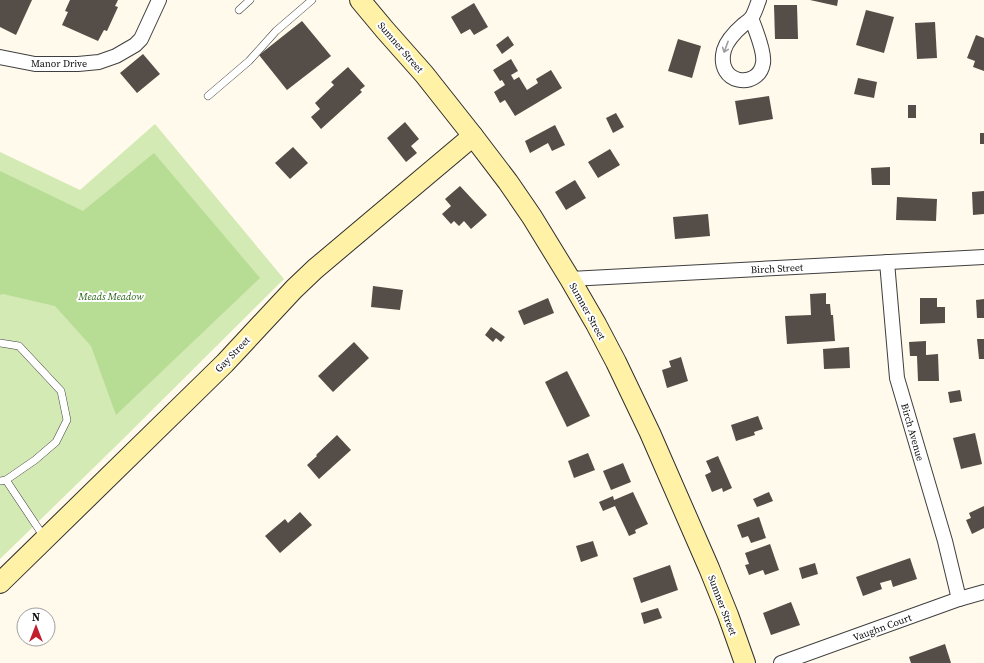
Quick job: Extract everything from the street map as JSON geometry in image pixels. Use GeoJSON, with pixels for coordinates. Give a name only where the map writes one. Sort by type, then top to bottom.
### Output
{"type":"FeatureCollection","features":[{"type":"Feature","properties":{"kind":"main road","name":"Sumner Street"},"geometry":{"type":"LineString","coordinates":[[360,0],[424,74],[474,136],[532,217],[570,279],[616,362],[650,433],[709,568],[745,663]]}},
{"type":"Feature","properties":{"kind":"main road","name":"Gay Street"},"geometry":{"type":"LineString","coordinates":[[0,583],[220,368],[294,289],[474,136]]}},
{"type":"Feature","properties":{"kind":"street","name":"Manor Drive"},"geometry":{"type":"LineString","coordinates":[[0,57],[35,64],[78,64],[99,62],[116,56],[135,45],[141,39],[159,0]]}},
{"type":"Feature","properties":{"kind":"street"},"geometry":{"type":"LineString","coordinates":[[751,18],[759,0]]}},
{"type":"Feature","properties":{"kind":"street","name":"Birch Street"},"geometry":{"type":"LineString","coordinates":[[570,279],[984,258]]}},
{"type":"Feature","properties":{"kind":"street","name":"Birch Avenue"},"geometry":{"type":"LineString","coordinates":[[887,262],[897,378],[945,541],[959,599]]}},
{"type":"Feature","properties":{"kind":"street","name":"Vaughn Court"},"geometry":{"type":"LineString","coordinates":[[781,663],[959,599],[984,592]]}},
{"type":"Feature","properties":{"kind":"lane"},"geometry":{"type":"LineString","coordinates":[[239,10],[250,0]]}},
{"type":"Feature","properties":{"kind":"lane"},"geometry":{"type":"LineString","coordinates":[[208,96],[248,60],[276,31],[312,0]]}},
{"type":"Feature","properties":{"kind":"lane"},"geometry":{"type":"LineString","coordinates":[[0,343],[19,346],[61,391],[67,420],[56,442],[35,460],[3,481],[46,538]]}},
{"type":"Feature","properties":{"kind":"green space","name":"Meads Meadow"},"geometry":{"type":"Polygon","coordinates":[[[155,124],[284,279],[0,559],[0,152],[80,190],[155,124]]]}},
{"type":"Feature","properties":{"kind":"green space"},"geometry":{"type":"Polygon","coordinates":[[[154,153],[260,278],[116,415],[91,346],[55,306],[3,294],[0,295],[0,171],[83,211],[154,153]]]}},
{"type":"Feature","properties":{"kind":"building"},"geometry":{"type":"Polygon","coordinates":[[[0,0],[32,0],[16,35],[0,27],[0,0]]]}},
{"type":"Feature","properties":{"kind":"building"},"geometry":{"type":"Polygon","coordinates":[[[70,0],[118,0],[115,6],[118,7],[107,31],[104,30],[98,41],[62,25],[68,12],[65,11],[70,0]]]}},
{"type":"Feature","properties":{"kind":"building"},"geometry":{"type":"Polygon","coordinates":[[[810,0],[838,0],[837,6],[810,0]]]}},
{"type":"Feature","properties":{"kind":"building"},"geometry":{"type":"Polygon","coordinates":[[[474,3],[488,27],[474,35],[470,29],[461,34],[451,17],[474,3]]]}},
{"type":"Feature","properties":{"kind":"building"},"geometry":{"type":"Polygon","coordinates":[[[774,5],[797,5],[798,39],[775,39],[774,5]]]}},
{"type":"Feature","properties":{"kind":"building"},"geometry":{"type":"Polygon","coordinates":[[[866,10],[894,17],[884,53],[856,45],[866,10]]]}},
{"type":"Feature","properties":{"kind":"building"},"geometry":{"type":"Polygon","coordinates":[[[302,21],[331,56],[287,90],[259,55],[302,21]]]}},
{"type":"Feature","properties":{"kind":"building"},"geometry":{"type":"Polygon","coordinates":[[[935,22],[937,58],[917,59],[915,23],[935,22]]]}},
{"type":"Feature","properties":{"kind":"building"},"geometry":{"type":"Polygon","coordinates":[[[976,35],[984,38],[984,71],[973,67],[975,61],[967,58],[976,35]]]}},
{"type":"Feature","properties":{"kind":"building"},"geometry":{"type":"Polygon","coordinates":[[[508,36],[514,45],[502,54],[496,45],[508,36]]]}},
{"type":"Feature","properties":{"kind":"building"},"geometry":{"type":"Polygon","coordinates":[[[678,39],[701,46],[692,78],[668,71],[678,39]]]}},
{"type":"Feature","properties":{"kind":"building"},"geometry":{"type":"Polygon","coordinates":[[[143,54],[160,74],[137,93],[120,73],[143,54]]]}},
{"type":"Feature","properties":{"kind":"building"},"geometry":{"type":"Polygon","coordinates":[[[511,59],[518,71],[511,75],[514,80],[519,77],[527,90],[538,83],[536,79],[551,70],[562,88],[515,116],[505,100],[500,103],[494,92],[505,85],[502,80],[500,81],[493,70],[511,59]]]}},
{"type":"Feature","properties":{"kind":"building"},"geometry":{"type":"Polygon","coordinates":[[[348,67],[365,86],[360,90],[362,92],[321,129],[311,117],[320,109],[315,103],[334,85],[331,82],[348,67]]]}},
{"type":"Feature","properties":{"kind":"building"},"geometry":{"type":"Polygon","coordinates":[[[858,78],[877,82],[874,98],[854,94],[858,78]]]}},
{"type":"Feature","properties":{"kind":"building"},"geometry":{"type":"Polygon","coordinates":[[[769,96],[773,119],[739,125],[735,101],[769,96]]]}},
{"type":"Feature","properties":{"kind":"building"},"geometry":{"type":"Polygon","coordinates":[[[908,105],[916,105],[916,118],[908,118],[908,105]]]}},
{"type":"Feature","properties":{"kind":"building"},"geometry":{"type":"Polygon","coordinates":[[[616,113],[624,127],[613,133],[606,118],[616,113]]]}},
{"type":"Feature","properties":{"kind":"building"},"geometry":{"type":"Polygon","coordinates":[[[405,122],[419,139],[411,146],[417,153],[406,162],[387,138],[405,122]]]}},
{"type":"Feature","properties":{"kind":"building"},"geometry":{"type":"Polygon","coordinates":[[[555,125],[565,145],[552,151],[548,143],[530,153],[525,141],[555,125]]]}},
{"type":"Feature","properties":{"kind":"building"},"geometry":{"type":"Polygon","coordinates":[[[980,133],[984,133],[984,144],[980,144],[980,133]]]}},
{"type":"Feature","properties":{"kind":"building"},"geometry":{"type":"Polygon","coordinates":[[[293,147],[308,163],[290,179],[275,163],[293,147]]]}},
{"type":"Feature","properties":{"kind":"building"},"geometry":{"type":"Polygon","coordinates":[[[610,149],[620,165],[598,178],[588,162],[610,149]]]}},
{"type":"Feature","properties":{"kind":"building"},"geometry":{"type":"Polygon","coordinates":[[[890,167],[890,185],[872,185],[871,168],[890,167]]]}},
{"type":"Feature","properties":{"kind":"building"},"geometry":{"type":"Polygon","coordinates":[[[575,180],[586,198],[566,210],[555,192],[575,180]]]}},
{"type":"Feature","properties":{"kind":"building"},"geometry":{"type":"Polygon","coordinates":[[[460,186],[487,215],[471,229],[464,221],[459,226],[454,221],[451,224],[442,214],[451,206],[445,199],[460,186]]]}},
{"type":"Feature","properties":{"kind":"building"},"geometry":{"type":"Polygon","coordinates":[[[984,191],[984,214],[973,215],[972,192],[984,191]]]}},
{"type":"Feature","properties":{"kind":"building"},"geometry":{"type":"Polygon","coordinates":[[[897,197],[937,199],[936,221],[896,220],[897,197]]]}},
{"type":"Feature","properties":{"kind":"building"},"geometry":{"type":"Polygon","coordinates":[[[708,214],[710,236],[675,239],[673,217],[708,214]]]}},
{"type":"Feature","properties":{"kind":"building"},"geometry":{"type":"Polygon","coordinates":[[[373,286],[403,290],[400,310],[371,307],[373,286]]]}},
{"type":"Feature","properties":{"kind":"building"},"geometry":{"type":"Polygon","coordinates":[[[826,293],[826,304],[830,304],[831,315],[833,315],[835,341],[787,344],[785,316],[811,315],[810,294],[826,293]]]}},
{"type":"Feature","properties":{"kind":"building"},"geometry":{"type":"Polygon","coordinates":[[[548,298],[554,313],[524,325],[518,311],[548,298]]]}},
{"type":"Feature","properties":{"kind":"building"},"geometry":{"type":"Polygon","coordinates":[[[920,298],[937,298],[937,307],[945,307],[945,323],[920,324],[920,298]]]}},
{"type":"Feature","properties":{"kind":"building"},"geometry":{"type":"Polygon","coordinates":[[[984,299],[984,318],[977,318],[976,300],[984,299]]]}},
{"type":"Feature","properties":{"kind":"building"},"geometry":{"type":"Polygon","coordinates":[[[491,327],[505,337],[501,342],[496,338],[493,342],[485,335],[491,327]]]}},
{"type":"Feature","properties":{"kind":"building"},"geometry":{"type":"Polygon","coordinates":[[[977,339],[984,339],[984,359],[979,359],[977,339]]]}},
{"type":"Feature","properties":{"kind":"building"},"geometry":{"type":"Polygon","coordinates":[[[926,341],[926,355],[938,354],[939,381],[918,381],[917,356],[910,356],[909,342],[926,341]]]}},
{"type":"Feature","properties":{"kind":"building"},"geometry":{"type":"Polygon","coordinates":[[[354,342],[369,358],[333,392],[318,376],[354,342]]]}},
{"type":"Feature","properties":{"kind":"building"},"geometry":{"type":"Polygon","coordinates":[[[849,347],[850,368],[824,369],[823,349],[849,347]]]}},
{"type":"Feature","properties":{"kind":"building"},"geometry":{"type":"Polygon","coordinates":[[[681,357],[688,381],[667,388],[662,370],[671,367],[669,361],[681,357]]]}},
{"type":"Feature","properties":{"kind":"building"},"geometry":{"type":"Polygon","coordinates":[[[567,371],[590,416],[567,427],[545,382],[567,371]]]}},
{"type":"Feature","properties":{"kind":"building"},"geometry":{"type":"Polygon","coordinates":[[[960,390],[962,401],[950,403],[948,392],[960,390]]]}},
{"type":"Feature","properties":{"kind":"building"},"geometry":{"type":"Polygon","coordinates":[[[758,416],[763,429],[754,432],[755,435],[736,441],[731,425],[758,416]]]}},
{"type":"Feature","properties":{"kind":"building"},"geometry":{"type":"Polygon","coordinates":[[[975,433],[982,464],[961,469],[953,438],[975,433]]]}},
{"type":"Feature","properties":{"kind":"building"},"geometry":{"type":"Polygon","coordinates":[[[337,435],[351,450],[319,479],[307,465],[337,435]]]}},
{"type":"Feature","properties":{"kind":"building"},"geometry":{"type":"Polygon","coordinates":[[[588,453],[595,470],[574,478],[568,461],[588,453]]]}},
{"type":"Feature","properties":{"kind":"building"},"geometry":{"type":"Polygon","coordinates":[[[718,456],[732,488],[723,492],[722,488],[712,492],[705,475],[711,472],[706,461],[718,456]]]}},
{"type":"Feature","properties":{"kind":"building"},"geometry":{"type":"Polygon","coordinates":[[[623,463],[631,482],[611,490],[603,471],[623,463]]]}},
{"type":"Feature","properties":{"kind":"building"},"geometry":{"type":"Polygon","coordinates":[[[633,492],[648,524],[635,530],[636,533],[629,536],[615,506],[603,511],[599,502],[613,496],[614,500],[633,492]]]}},
{"type":"Feature","properties":{"kind":"building"},"geometry":{"type":"Polygon","coordinates":[[[769,492],[773,501],[757,507],[753,499],[769,492]]]}},
{"type":"Feature","properties":{"kind":"building"},"geometry":{"type":"Polygon","coordinates":[[[984,506],[984,528],[972,534],[966,520],[971,518],[969,513],[984,506]]]}},
{"type":"Feature","properties":{"kind":"building"},"geometry":{"type":"Polygon","coordinates":[[[300,512],[312,525],[280,553],[265,536],[285,519],[288,523],[300,512]]]}},
{"type":"Feature","properties":{"kind":"building"},"geometry":{"type":"Polygon","coordinates":[[[759,517],[766,538],[751,543],[748,536],[742,538],[737,525],[759,517]]]}},
{"type":"Feature","properties":{"kind":"building"},"geometry":{"type":"Polygon","coordinates":[[[593,541],[598,556],[581,562],[576,546],[593,541]]]}},
{"type":"Feature","properties":{"kind":"building"},"geometry":{"type":"Polygon","coordinates":[[[770,544],[779,570],[765,575],[763,570],[749,575],[745,565],[749,564],[745,553],[770,544]]]}},
{"type":"Feature","properties":{"kind":"building"},"geometry":{"type":"Polygon","coordinates":[[[910,558],[917,579],[893,587],[891,580],[880,583],[882,589],[863,596],[856,577],[910,558]]]}},
{"type":"Feature","properties":{"kind":"building"},"geometry":{"type":"Polygon","coordinates":[[[815,563],[818,574],[802,579],[799,568],[815,563]]]}},
{"type":"Feature","properties":{"kind":"building"},"geometry":{"type":"Polygon","coordinates":[[[670,565],[678,590],[641,603],[633,578],[670,565]]]}},
{"type":"Feature","properties":{"kind":"building"},"geometry":{"type":"Polygon","coordinates":[[[791,602],[800,625],[771,635],[763,613],[791,602]]]}},
{"type":"Feature","properties":{"kind":"building"},"geometry":{"type":"Polygon","coordinates":[[[658,608],[662,618],[644,624],[641,613],[658,608]]]}},
{"type":"Feature","properties":{"kind":"building"},"geometry":{"type":"Polygon","coordinates":[[[945,644],[951,663],[911,663],[909,657],[945,644]]]}}]}
